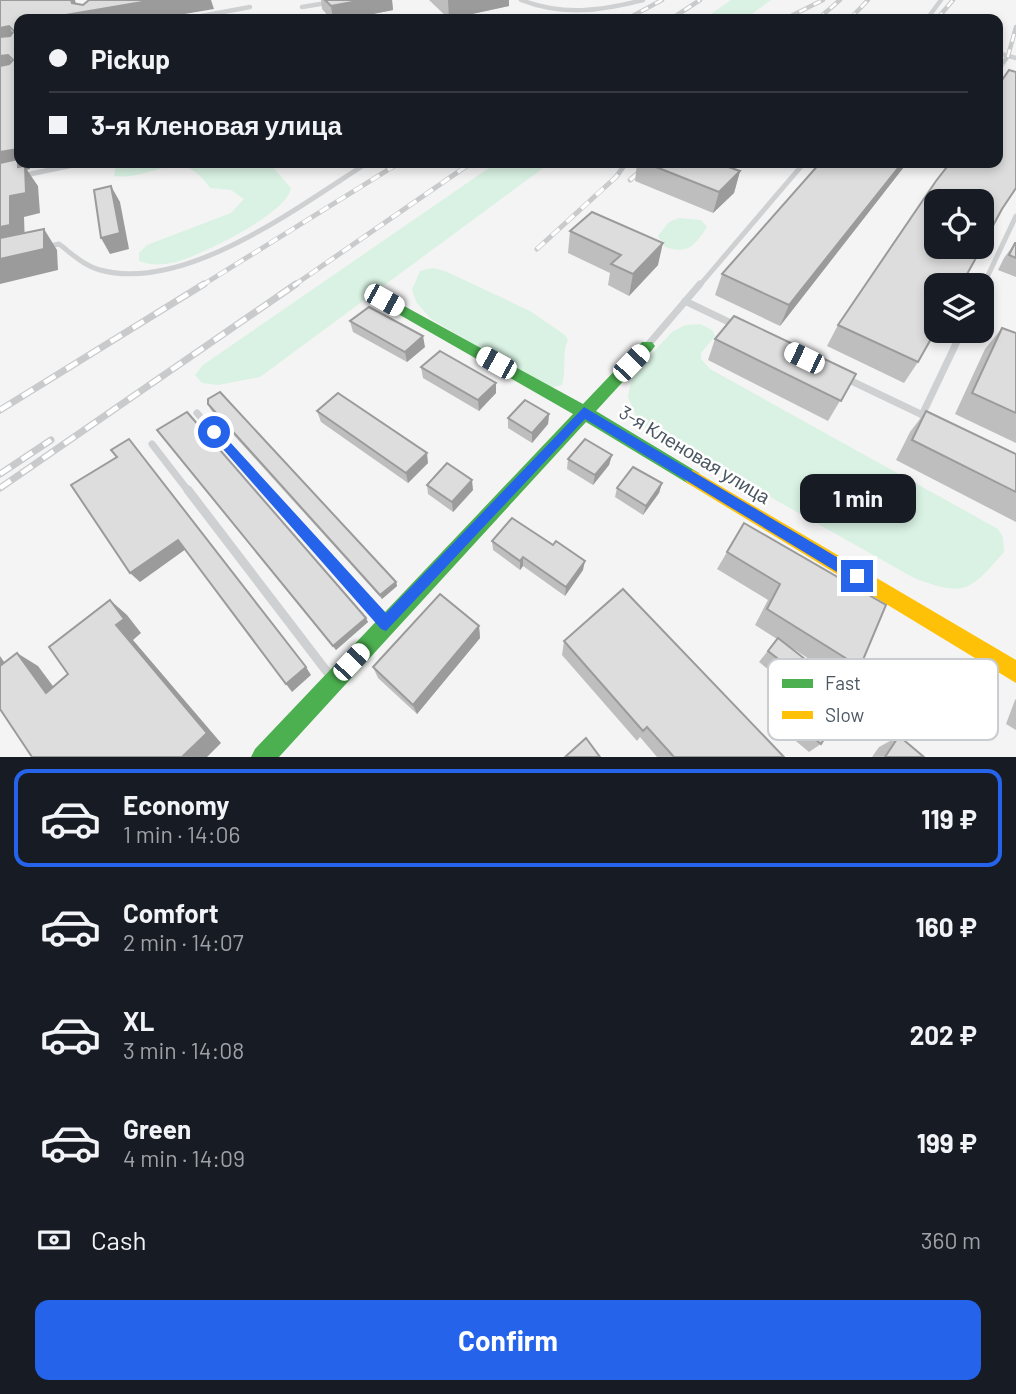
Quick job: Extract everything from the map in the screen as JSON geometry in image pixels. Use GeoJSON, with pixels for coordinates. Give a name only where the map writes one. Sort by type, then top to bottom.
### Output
{"type":"FeatureCollection","features":[{"type":"Feature","properties":{"kind":"street","name":"3-я Кленовая улица"},"geometry":{"type":"LineString","coordinates":[[384,300],[584,412],[994,659]]}},
{"type":"Feature","properties":{"kind":"street"},"geometry":{"type":"LineString","coordinates":[[263,757],[647,346]]}},
{"type":"Feature","properties":{"kind":"street","name":"3-я Кленовая улица"},"geometry":{"type":"LineString","coordinates":[[998,661],[1016,672]]}},
{"type":"Feature","properties":{"kind":"lane"},"geometry":{"type":"LineString","coordinates":[[302,6],[345,0]]}},
{"type":"Feature","properties":{"kind":"lane"},"geometry":{"type":"LineString","coordinates":[[521,0],[556,12],[610,9],[643,0]]}},
{"type":"Feature","properties":{"kind":"lane"},"geometry":{"type":"LineString","coordinates":[[212,14],[250,7]]}},
{"type":"Feature","properties":{"kind":"lane"},"geometry":{"type":"LineString","coordinates":[[12,178],[59,168]]}},
{"type":"Feature","properties":{"kind":"lane"},"geometry":{"type":"LineString","coordinates":[[35,249],[59,244],[100,270],[131,275],[174,269],[270,224],[359,168]]}},
{"type":"Feature","properties":{"kind":"lane"},"geometry":{"type":"LineString","coordinates":[[647,346],[800,168]]}},
{"type":"Feature","properties":{"kind":"lane"},"geometry":{"type":"LineString","coordinates":[[989,273],[1015,220]]}},
{"type":"Feature","properties":{"kind":"lane"},"geometry":{"type":"LineString","coordinates":[[685,302],[747,331]]}},
{"type":"Feature","properties":{"kind":"lane"},"geometry":{"type":"LineString","coordinates":[[922,415],[956,343]]}},
{"type":"Feature","properties":{"kind":"lane"},"geometry":{"type":"LineString","coordinates":[[835,373],[934,421]]}},
{"type":"Feature","properties":{"kind":"lane"},"geometry":{"type":"LineString","coordinates":[[197,413],[386,624]]}},
{"type":"Feature","properties":{"kind":"lane"},"geometry":{"type":"LineString","coordinates":[[152,444],[334,681]]}},
{"type":"Feature","properties":{"kind":"green space"},"geometry":{"type":"Polygon","coordinates":[[[731,0],[771,0],[752,14],[711,14],[731,0]]]}},
{"type":"Feature","properties":{"kind":"green space"},"geometry":{"type":"Polygon","coordinates":[[[163,168],[129,176],[114,176],[115,169],[163,168]]]}},
{"type":"Feature","properties":{"kind":"green space"},"geometry":{"type":"Polygon","coordinates":[[[188,168],[273,168],[291,188],[275,210],[204,251],[176,262],[148,264],[139,261],[139,253],[147,245],[231,213],[244,199],[231,190],[210,188],[199,175],[188,168]]]}},
{"type":"Feature","properties":{"kind":"green space"},"geometry":{"type":"Polygon","coordinates":[[[489,168],[543,168],[260,377],[218,385],[202,383],[195,375],[203,365],[489,168]]]}},
{"type":"Feature","properties":{"kind":"green space"},"geometry":{"type":"Polygon","coordinates":[[[679,218],[701,220],[707,227],[690,247],[680,250],[665,247],[658,236],[669,222],[679,218]]]}},
{"type":"Feature","properties":{"kind":"green space"},"geometry":{"type":"Polygon","coordinates":[[[433,268],[445,271],[530,311],[565,335],[568,340],[562,385],[549,388],[431,319],[417,303],[412,290],[420,271],[433,268]]]}},
{"type":"Feature","properties":{"kind":"green space"},"geometry":{"type":"Polygon","coordinates":[[[700,324],[712,330],[715,336],[701,353],[701,359],[710,369],[998,529],[1003,537],[1004,552],[982,576],[965,587],[945,588],[914,578],[639,423],[628,397],[632,375],[672,332],[685,325],[700,324]]]}},
{"type":"Feature","properties":{"kind":"building"},"geometry":{"type":"Polygon","coordinates":[[[0,0],[71,0],[72,3],[83,5],[89,0],[154,0],[71,14],[14,14],[14,31],[9,26],[0,28],[0,0]]]}},
{"type":"Feature","properties":{"kind":"building"},"geometry":{"type":"Polygon","coordinates":[[[325,0],[363,0],[331,6],[325,0]]]}},
{"type":"Feature","properties":{"kind":"building"},"geometry":{"type":"Polygon","coordinates":[[[14,31],[14,150],[0,152],[0,66],[13,60],[8,55],[0,56],[0,37],[10,36],[14,31]]]}},
{"type":"Feature","properties":{"kind":"building"},"geometry":{"type":"Polygon","coordinates":[[[1009,70],[1016,72],[1016,188],[994,224],[994,189],[931,189],[946,168],[1003,168],[1003,79],[1009,70]]]}},
{"type":"Feature","properties":{"kind":"building"},"geometry":{"type":"Polygon","coordinates":[[[14,160],[14,168],[25,168],[26,193],[10,196],[10,225],[0,227],[0,163],[14,160]]]}},
{"type":"Feature","properties":{"kind":"building"},"geometry":{"type":"Polygon","coordinates":[[[659,168],[731,168],[740,171],[719,192],[659,168]]]}},
{"type":"Feature","properties":{"kind":"building"},"geometry":{"type":"Polygon","coordinates":[[[816,168],[898,168],[789,305],[722,274],[816,168]]]}},
{"type":"Feature","properties":{"kind":"building"},"geometry":{"type":"Polygon","coordinates":[[[111,186],[120,233],[101,238],[94,190],[111,186]]]}},
{"type":"Feature","properties":{"kind":"building"},"geometry":{"type":"Polygon","coordinates":[[[924,199],[924,259],[975,259],[968,273],[924,273],[924,343],[929,343],[918,362],[838,325],[924,199]]]}},
{"type":"Feature","properties":{"kind":"building"},"geometry":{"type":"Polygon","coordinates":[[[592,212],[663,243],[633,274],[611,264],[621,255],[570,231],[592,212]]]}},
{"type":"Feature","properties":{"kind":"building"},"geometry":{"type":"Polygon","coordinates":[[[44,229],[44,249],[0,259],[0,238],[44,229]]]}},
{"type":"Feature","properties":{"kind":"building"},"geometry":{"type":"Polygon","coordinates":[[[1016,243],[1016,258],[1009,255],[1016,243]]]}},
{"type":"Feature","properties":{"kind":"building"},"geometry":{"type":"Polygon","coordinates":[[[369,307],[423,336],[405,352],[350,321],[369,307]]]}},
{"type":"Feature","properties":{"kind":"building"},"geometry":{"type":"Polygon","coordinates":[[[734,316],[856,374],[841,401],[715,339],[734,316]]]}},
{"type":"Feature","properties":{"kind":"building"},"geometry":{"type":"Polygon","coordinates":[[[1002,328],[1016,333],[1016,413],[972,393],[1002,328]]]}},
{"type":"Feature","properties":{"kind":"building"},"geometry":{"type":"Polygon","coordinates":[[[440,351],[496,383],[478,400],[421,367],[440,351]]]}},
{"type":"Feature","properties":{"kind":"building"},"geometry":{"type":"Polygon","coordinates":[[[220,392],[396,582],[380,595],[208,404],[208,399],[220,392]]]}},
{"type":"Feature","properties":{"kind":"building"},"geometry":{"type":"Polygon","coordinates":[[[338,393],[427,453],[406,473],[317,411],[338,393]]]}},
{"type":"Feature","properties":{"kind":"building"},"geometry":{"type":"Polygon","coordinates":[[[525,400],[549,414],[532,433],[508,418],[525,400]]]}},
{"type":"Feature","properties":{"kind":"building"},"geometry":{"type":"Polygon","coordinates":[[[926,411],[1016,454],[1016,492],[912,440],[926,411]]]}},
{"type":"Feature","properties":{"kind":"building"},"geometry":{"type":"Polygon","coordinates":[[[187,412],[366,618],[333,646],[157,430],[187,412]]]}},
{"type":"Feature","properties":{"kind":"building"},"geometry":{"type":"Polygon","coordinates":[[[129,439],[306,667],[286,684],[178,540],[130,573],[71,485],[117,457],[111,450],[129,439]]]}},
{"type":"Feature","properties":{"kind":"building"},"geometry":{"type":"Polygon","coordinates":[[[585,439],[612,455],[595,475],[568,459],[585,439]]]}},
{"type":"Feature","properties":{"kind":"building"},"geometry":{"type":"Polygon","coordinates":[[[447,463],[472,480],[452,502],[427,485],[447,463]]]}},
{"type":"Feature","properties":{"kind":"building"},"geometry":{"type":"Polygon","coordinates":[[[633,467],[662,483],[646,506],[617,488],[633,467]]]}},
{"type":"Feature","properties":{"kind":"building"},"geometry":{"type":"Polygon","coordinates":[[[512,518],[553,545],[556,541],[585,561],[566,587],[523,557],[520,561],[492,541],[512,518]]]}},
{"type":"Feature","properties":{"kind":"building"},"geometry":{"type":"Polygon","coordinates":[[[744,523],[886,605],[863,659],[847,659],[767,609],[780,584],[727,552],[744,523]]]}},
{"type":"Feature","properties":{"kind":"building"},"geometry":{"type":"Polygon","coordinates":[[[623,589],[784,757],[674,757],[647,727],[643,731],[564,641],[623,589]]]}},
{"type":"Feature","properties":{"kind":"building"},"geometry":{"type":"Polygon","coordinates":[[[440,594],[479,626],[413,705],[373,667],[440,594]]]}},
{"type":"Feature","properties":{"kind":"building"},"geometry":{"type":"Polygon","coordinates":[[[110,600],[124,619],[116,625],[207,733],[182,757],[32,757],[0,709],[0,666],[17,653],[46,693],[68,674],[49,647],[110,600]]]}},
{"type":"Feature","properties":{"kind":"building"},"geometry":{"type":"Polygon","coordinates":[[[778,638],[805,659],[778,659],[768,651],[778,638]]]}},
{"type":"Feature","properties":{"kind":"building"},"geometry":{"type":"Polygon","coordinates":[[[586,738],[600,757],[565,757],[586,738]]]}},
{"type":"Feature","properties":{"kind":"building"},"geometry":{"type":"Polygon","coordinates":[[[896,740],[904,740],[924,757],[885,757],[896,740]]]}},
{"type":"Feature","properties":{"kind":"railway"},"geometry":{"type":"LineString","coordinates":[[636,14],[662,0]]}},
{"type":"Feature","properties":{"kind":"railway"},"geometry":{"type":"LineString","coordinates":[[679,14],[700,0]]}},
{"type":"Feature","properties":{"kind":"railway"},"geometry":{"type":"LineString","coordinates":[[795,14],[823,0]]}},
{"type":"Feature","properties":{"kind":"railway"},"geometry":{"type":"LineString","coordinates":[[824,14],[840,0]]}},
{"type":"Feature","properties":{"kind":"railway"},"geometry":{"type":"LineString","coordinates":[[855,14],[868,0]]}},
{"type":"Feature","properties":{"kind":"railway"},"geometry":{"type":"LineString","coordinates":[[941,14],[953,0]]}},
{"type":"Feature","properties":{"kind":"railway"},"geometry":{"type":"LineString","coordinates":[[1003,63],[1008,56],[1016,27]]}},
{"type":"Feature","properties":{"kind":"railway"},"geometry":{"type":"LineString","coordinates":[[201,286],[391,168]]}},
{"type":"Feature","properties":{"kind":"railway"},"geometry":{"type":"LineString","coordinates":[[293,286],[464,168]]}},
{"type":"Feature","properties":{"kind":"railway"},"geometry":{"type":"LineString","coordinates":[[537,249],[616,177],[622,168]]}},
{"type":"Feature","properties":{"kind":"railway"},"geometry":{"type":"LineString","coordinates":[[630,180],[644,168]]}},
{"type":"Feature","properties":{"kind":"railway"},"geometry":{"type":"LineString","coordinates":[[0,410],[204,284]]}},
{"type":"Feature","properties":{"kind":"railway"},"geometry":{"type":"LineString","coordinates":[[0,488],[296,284]]}},
{"type":"Feature","properties":{"kind":"railway"},"geometry":{"type":"LineString","coordinates":[[0,474],[51,440]]}},
{"type":"Feature","properties":{"kind":"traffic: fast"},"geometry":{"type":"LineString","coordinates":[[384,300],[584,412],[693,478]]}},
{"type":"Feature","properties":{"kind":"traffic: fast"},"geometry":{"type":"LineString","coordinates":[[263,757],[647,346]]}},
{"type":"Feature","properties":{"kind":"traffic: slow"},"geometry":{"type":"LineString","coordinates":[[693,478],[994,659]]}},
{"type":"Feature","properties":{"kind":"traffic: slow"},"geometry":{"type":"LineString","coordinates":[[998,661],[1016,672]]}},
{"type":"Feature","properties":{"kind":"route"},"geometry":{"type":"LineString","coordinates":[[214,432],[386,624],[584,412],[857,576]]}}]}
